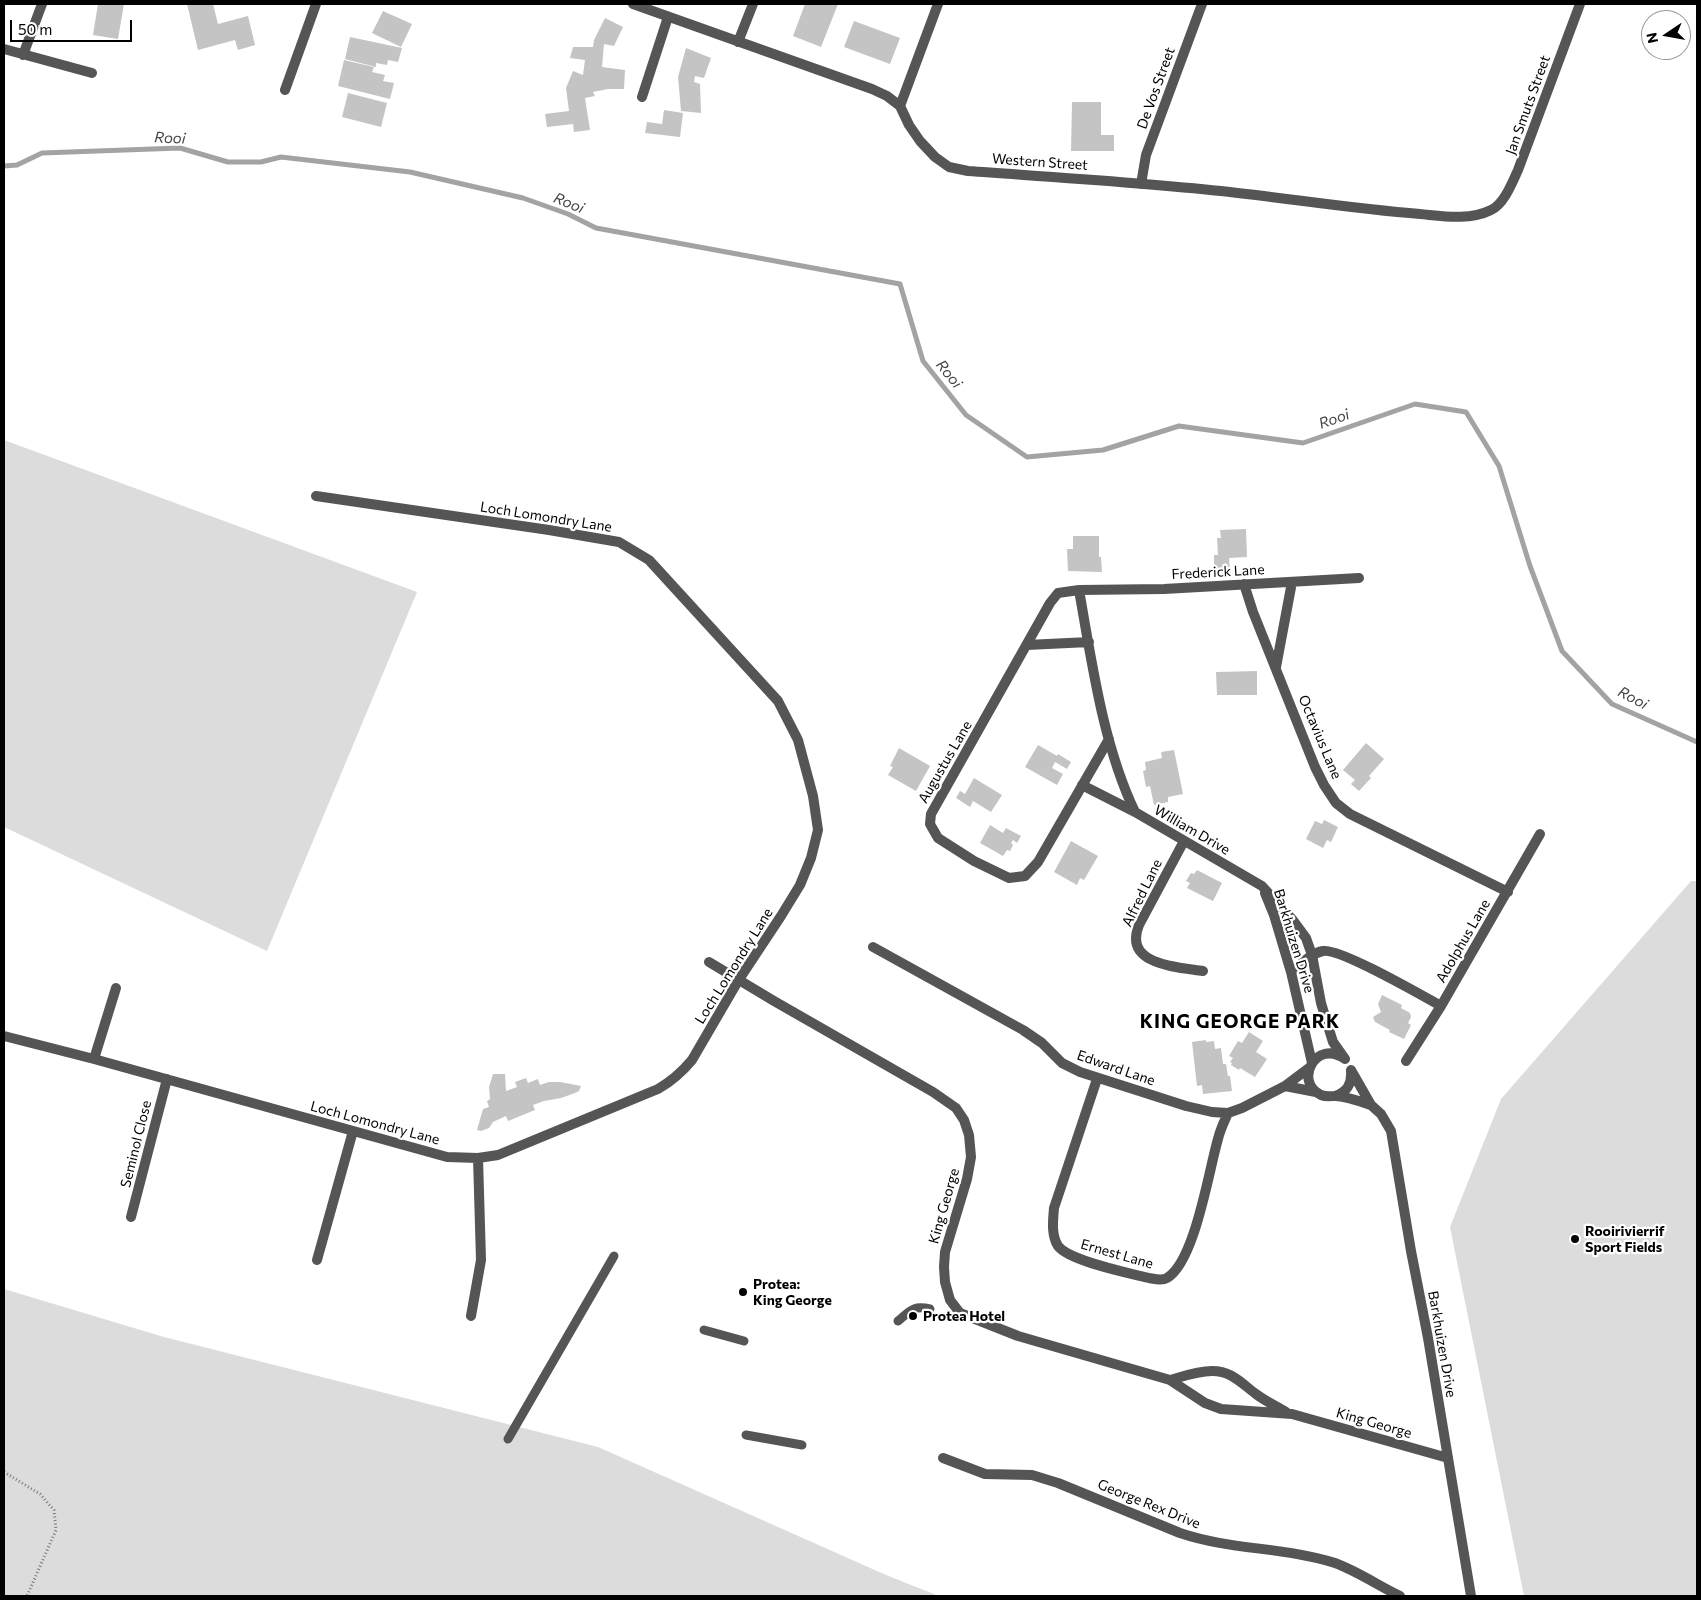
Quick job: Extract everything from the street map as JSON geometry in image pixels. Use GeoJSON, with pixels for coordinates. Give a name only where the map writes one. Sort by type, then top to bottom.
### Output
{"type":"FeatureCollection","features":[{"type":"Feature","properties":{"kind":"street"},"geometry":{"type":"LineString","coordinates":[[23,55],[42,4]]}},
{"type":"Feature","properties":{"kind":"street"},"geometry":{"type":"LineString","coordinates":[[285,90],[316,4]]}},
{"type":"Feature","properties":{"kind":"street","name":"Western Street"},"geometry":{"type":"LineString","coordinates":[[633,4],[887,96],[900,106],[920,142],[935,157],[949,167],[968,171],[1221,191],[1396,212],[1449,216],[1473,215],[1492,210]]}},
{"type":"Feature","properties":{"kind":"street"},"geometry":{"type":"LineString","coordinates":[[738,42],[753,4]]}},
{"type":"Feature","properties":{"kind":"street"},"geometry":{"type":"LineString","coordinates":[[900,106],[938,4]]}},
{"type":"Feature","properties":{"kind":"street","name":"De Vos Street"},"geometry":{"type":"LineString","coordinates":[[1141,184],[1146,155],[1202,4]]}},
{"type":"Feature","properties":{"kind":"street","name":"Jan Smuts Street"},"geometry":{"type":"LineString","coordinates":[[1492,210],[1505,195],[1518,170],[1580,4]]}},
{"type":"Feature","properties":{"kind":"street"},"geometry":{"type":"LineString","coordinates":[[642,97],[668,17]]}},
{"type":"Feature","properties":{"kind":"street"},"geometry":{"type":"LineString","coordinates":[[4,49],[92,74]]}},
{"type":"Feature","properties":{"kind":"street","name":"Loch Lomondry Lane"},"geometry":{"type":"LineString","coordinates":[[4,1036],[447,1157],[478,1158],[498,1155],[658,1089],[672,1081],[692,1060],[738,980],[800,885],[811,858],[818,830],[813,796],[798,740],[778,701],[649,560],[619,542],[316,496]]}},
{"type":"Feature","properties":{"kind":"street","name":"Frederick Lane"},"geometry":{"type":"LineString","coordinates":[[1078,590],[1164,589],[1358,578]]}},
{"type":"Feature","properties":{"kind":"street"},"geometry":{"type":"LineString","coordinates":[[1276,668],[1292,582]]}},
{"type":"Feature","properties":{"kind":"street","name":"Octavius Lane"},"geometry":{"type":"LineString","coordinates":[[1244,584],[1253,612],[1315,767],[1324,786],[1336,803],[1350,814],[1508,892]]}},
{"type":"Feature","properties":{"kind":"street","name":"William Drive"},"geometry":{"type":"LineString","coordinates":[[1078,590],[1109,739],[1127,796],[1135,812],[1262,886],[1301,930],[1312,955],[1320,996],[1333,1042],[1345,1059]]}},
{"type":"Feature","properties":{"kind":"street","name":"Augustus Lane"},"geometry":{"type":"LineString","coordinates":[[1078,590],[1055,595],[931,814],[930,824],[938,838],[974,861],[1009,878],[1025,876],[1038,862],[1109,739]]}},
{"type":"Feature","properties":{"kind":"street"},"geometry":{"type":"LineString","coordinates":[[1027,645],[1089,642]]}},
{"type":"Feature","properties":{"kind":"street"},"geometry":{"type":"LineString","coordinates":[[1082,785],[1135,812]]}},
{"type":"Feature","properties":{"kind":"street","name":"Adolphus Lane"},"geometry":{"type":"LineString","coordinates":[[1406,1061],[1441,1006],[1540,834]]}},
{"type":"Feature","properties":{"kind":"street","name":"Alfred Lane"},"geometry":{"type":"LineString","coordinates":[[1184,841],[1139,925],[1135,939],[1140,952],[1155,962],[1203,971]]}},
{"type":"Feature","properties":{"kind":"street","name":"Barkhuizen Drive"},"geometry":{"type":"LineString","coordinates":[[1262,886],[1274,915],[1291,972],[1306,1032],[1310,1065]]}},
{"type":"Feature","properties":{"kind":"street","name":"Edward Lane"},"geometry":{"type":"LineString","coordinates":[[873,947],[1023,1030],[1042,1043],[1062,1062],[1080,1072],[1186,1106],[1228,1114]]}},
{"type":"Feature","properties":{"kind":"street"},"geometry":{"type":"LineString","coordinates":[[1291,972],[1312,955],[1325,950],[1336,952],[1441,1006]]}},
{"type":"Feature","properties":{"kind":"street","name":"King George"},"geometry":{"type":"LineString","coordinates":[[709,962],[933,1092],[956,1108],[964,1120],[970,1135],[971,1157],[968,1180],[946,1252],[944,1282],[950,1300],[960,1313],[1018,1336],[1170,1380],[1205,1404],[1221,1409],[1292,1414]]}},
{"type":"Feature","properties":{"kind":"street"},"geometry":{"type":"LineString","coordinates":[[94,1060],[116,988]]}},
{"type":"Feature","properties":{"kind":"street"},"geometry":{"type":"LineString","coordinates":[[1228,1114],[1285,1086],[1318,1056],[1327,1053],[1336,1054],[1345,1059],[1351,1070],[1351,1081],[1345,1091],[1335,1096]]}},
{"type":"Feature","properties":{"kind":"street"},"geometry":{"type":"LineString","coordinates":[[1310,1065],[1309,1081],[1316,1092]]}},
{"type":"Feature","properties":{"kind":"street","name":"Barkhuizen Drive"},"geometry":{"type":"LineString","coordinates":[[1351,1070],[1370,1105],[1381,1114],[1391,1131],[1471,1596]]}},
{"type":"Feature","properties":{"kind":"street","name":"Ernest Lane"},"geometry":{"type":"LineString","coordinates":[[1097,1078],[1054,1208],[1054,1237],[1059,1247],[1076,1258],[1149,1278],[1159,1280],[1167,1278],[1182,1261],[1190,1243],[1218,1137],[1228,1114]]}},
{"type":"Feature","properties":{"kind":"street","name":"Seminol Close"},"geometry":{"type":"LineString","coordinates":[[131,1216],[167,1079]]}},
{"type":"Feature","properties":{"kind":"street"},"geometry":{"type":"LineString","coordinates":[[1285,1086],[1322,1095],[1356,1100],[1370,1105]]}},
{"type":"Feature","properties":{"kind":"street"},"geometry":{"type":"LineString","coordinates":[[318,1260],[353,1131]]}},
{"type":"Feature","properties":{"kind":"street"},"geometry":{"type":"LineString","coordinates":[[471,1316],[481,1260],[478,1158]]}},
{"type":"Feature","properties":{"kind":"street","name":"King George"},"geometry":{"type":"LineString","coordinates":[[1170,1380],[1202,1372],[1213,1371],[1230,1374],[1241,1380],[1256,1394],[1271,1404],[1292,1414],[1448,1458]]}},
{"type":"Feature","properties":{"kind":"street","name":"George Rex Drive"},"geometry":{"type":"LineString","coordinates":[[943,1458],[985,1474],[1032,1475],[1058,1483],[1199,1540],[1274,1550],[1335,1564],[1352,1570],[1400,1596]]}},
{"type":"Feature","properties":{"kind":"lane"},"geometry":{"type":"LineString","coordinates":[[508,1439],[614,1256]]}},
{"type":"Feature","properties":{"kind":"lane"},"geometry":{"type":"LineString","coordinates":[[898,1321],[912,1309],[924,1307],[930,1309]]}},
{"type":"Feature","properties":{"kind":"lane"},"geometry":{"type":"LineString","coordinates":[[704,1330],[744,1340]]}},
{"type":"Feature","properties":{"kind":"lane"},"geometry":{"type":"LineString","coordinates":[[746,1435],[802,1445]]}},
{"type":"Feature","properties":{"kind":"path"},"geometry":{"type":"LineString","coordinates":[[4,1472],[40,1494],[54,1510],[56,1530],[27,1596]]}},
{"type":"Feature","properties":{"kind":"shaded area"},"geometry":{"type":"Polygon","coordinates":[[[4,440],[417,592],[267,951],[4,827],[4,440]]]}},
{"type":"Feature","properties":{"kind":"shaded area","name":"Rooirivierrif Sport Fields"},"geometry":{"type":"Polygon","coordinates":[[[1691,881],[1697,881],[1697,1596],[1524,1596],[1450,1227],[1501,1099],[1691,881]]]}},
{"type":"Feature","properties":{"kind":"shaded area"},"geometry":{"type":"Polygon","coordinates":[[[4,1289],[164,1337],[598,1447],[886,1575],[939,1596],[4,1596],[4,1289]]]}},
{"type":"Feature","properties":{"kind":"building"},"geometry":{"type":"Polygon","coordinates":[[[98,4],[124,4],[118,39],[93,35],[98,4]]]}},
{"type":"Feature","properties":{"kind":"building"},"geometry":{"type":"Polygon","coordinates":[[[187,4],[213,4],[218,24],[248,16],[255,45],[238,50],[235,40],[198,50],[187,4]]]}},
{"type":"Feature","properties":{"kind":"building"},"geometry":{"type":"Polygon","coordinates":[[[805,4],[838,4],[821,47],[793,36],[805,4]]]}},
{"type":"Feature","properties":{"kind":"building"},"geometry":{"type":"Polygon","coordinates":[[[383,11],[412,24],[401,47],[372,33],[383,11]]]}},
{"type":"Feature","properties":{"kind":"building"},"geometry":{"type":"Polygon","coordinates":[[[605,18],[623,27],[614,46],[604,44],[602,67],[625,70],[624,89],[608,89],[593,92],[595,96],[585,98],[590,130],[574,132],[573,124],[547,127],[545,114],[569,111],[566,88],[573,71],[583,75],[585,60],[570,58],[573,47],[593,47],[594,40],[605,18]]]}},
{"type":"Feature","properties":{"kind":"building"},"geometry":{"type":"Polygon","coordinates":[[[854,21],[900,38],[890,64],[844,47],[854,21]]]}},
{"type":"Feature","properties":{"kind":"building"},"geometry":{"type":"Polygon","coordinates":[[[350,37],[402,48],[398,62],[388,60],[387,65],[376,63],[376,67],[345,59],[350,37]]]}},
{"type":"Feature","properties":{"kind":"building"},"geometry":{"type":"Polygon","coordinates":[[[686,48],[711,58],[704,78],[695,76],[694,82],[700,84],[701,113],[681,111],[678,77],[686,48]]]}},
{"type":"Feature","properties":{"kind":"building"},"geometry":{"type":"Polygon","coordinates":[[[344,60],[374,67],[372,72],[385,75],[383,81],[394,83],[390,99],[338,86],[344,60]]]}},
{"type":"Feature","properties":{"kind":"building"},"geometry":{"type":"Polygon","coordinates":[[[348,93],[387,103],[381,127],[342,117],[348,93]]]}},
{"type":"Feature","properties":{"kind":"building"},"geometry":{"type":"Polygon","coordinates":[[[1072,102],[1101,102],[1101,135],[1114,135],[1114,151],[1071,151],[1072,102]]]}},
{"type":"Feature","properties":{"kind":"building"},"geometry":{"type":"Polygon","coordinates":[[[664,110],[683,113],[680,137],[645,133],[647,122],[662,124],[664,110]]]}},
{"type":"Feature","properties":{"kind":"building"},"geometry":{"type":"Polygon","coordinates":[[[1246,529],[1247,557],[1229,558],[1230,570],[1214,571],[1214,555],[1218,555],[1217,538],[1221,538],[1220,530],[1246,529]]]}},
{"type":"Feature","properties":{"kind":"building"},"geometry":{"type":"Polygon","coordinates":[[[1073,536],[1099,536],[1099,557],[1101,557],[1102,572],[1068,571],[1067,549],[1073,549],[1073,536]]]}},
{"type":"Feature","properties":{"kind":"building"},"geometry":{"type":"Polygon","coordinates":[[[1257,671],[1257,695],[1217,695],[1216,672],[1257,671]]]}},
{"type":"Feature","properties":{"kind":"building"},"geometry":{"type":"Polygon","coordinates":[[[1366,743],[1384,759],[1359,791],[1351,784],[1355,780],[1343,770],[1366,743]]]}},
{"type":"Feature","properties":{"kind":"building"},"geometry":{"type":"Polygon","coordinates":[[[1038,745],[1071,762],[1067,769],[1055,762],[1052,768],[1063,774],[1057,785],[1025,767],[1038,745]]]}},
{"type":"Feature","properties":{"kind":"building"},"geometry":{"type":"Polygon","coordinates":[[[899,748],[930,766],[916,791],[888,775],[893,767],[890,766],[899,748]]]}},
{"type":"Feature","properties":{"kind":"building"},"geometry":{"type":"Polygon","coordinates":[[[1174,750],[1183,794],[1168,797],[1168,802],[1154,805],[1150,786],[1146,787],[1143,771],[1146,770],[1145,762],[1162,758],[1161,752],[1174,750]]]}},
{"type":"Feature","properties":{"kind":"building"},"geometry":{"type":"Polygon","coordinates":[[[974,778],[1002,795],[991,812],[973,801],[970,807],[956,798],[960,791],[965,794],[974,778]]]}},
{"type":"Feature","properties":{"kind":"building"},"geometry":{"type":"Polygon","coordinates":[[[1324,820],[1338,827],[1331,842],[1327,840],[1323,848],[1306,839],[1315,821],[1322,824],[1324,820]]]}},
{"type":"Feature","properties":{"kind":"building"},"geometry":{"type":"Polygon","coordinates":[[[990,825],[1003,833],[1006,828],[1021,836],[1017,843],[1013,840],[1010,851],[1007,850],[1003,856],[980,843],[990,825]]]}},
{"type":"Feature","properties":{"kind":"building"},"geometry":{"type":"Polygon","coordinates":[[[1071,841],[1098,856],[1084,880],[1080,878],[1077,885],[1054,872],[1071,841]]]}},
{"type":"Feature","properties":{"kind":"building"},"geometry":{"type":"Polygon","coordinates":[[[1197,870],[1222,883],[1213,901],[1187,888],[1190,883],[1186,881],[1191,873],[1194,874],[1197,870]]]}},
{"type":"Feature","properties":{"kind":"building"},"geometry":{"type":"Polygon","coordinates":[[[1382,995],[1402,1005],[1401,1008],[1410,1013],[1411,1017],[1408,1023],[1411,1025],[1404,1039],[1389,1032],[1390,1030],[1375,1022],[1373,1017],[1381,1012],[1378,1004],[1382,995]]]}},
{"type":"Feature","properties":{"kind":"building"},"geometry":{"type":"Polygon","coordinates":[[[1249,1032],[1263,1041],[1256,1052],[1267,1059],[1255,1077],[1231,1065],[1232,1063],[1230,1062],[1233,1058],[1229,1056],[1238,1041],[1242,1043],[1249,1032]]]}},
{"type":"Feature","properties":{"kind":"building"},"geometry":{"type":"Polygon","coordinates":[[[1206,1040],[1206,1042],[1214,1041],[1215,1049],[1221,1048],[1223,1064],[1226,1064],[1228,1076],[1230,1076],[1232,1091],[1203,1094],[1202,1085],[1197,1086],[1192,1042],[1206,1040]]]}},
{"type":"Feature","properties":{"kind":"building"},"geometry":{"type":"Polygon","coordinates":[[[493,1074],[505,1074],[506,1091],[517,1087],[515,1082],[526,1078],[528,1083],[538,1079],[540,1085],[549,1082],[560,1082],[581,1086],[579,1091],[575,1093],[533,1105],[535,1110],[508,1121],[506,1116],[493,1122],[489,1128],[481,1131],[477,1130],[483,1109],[489,1107],[487,1101],[490,1099],[489,1087],[493,1074]]]}},
{"type":"Feature","properties":{"kind":"waterway","name":"Rooi"},"geometry":{"type":"LineString","coordinates":[[4,166],[17,165],[42,153],[180,148],[228,162],[261,162],[281,157],[410,172],[523,198],[568,214],[596,228],[900,284],[923,361],[966,415],[1027,457],[1103,450],[1179,426],[1303,443],[1415,404],[1466,412],[1499,466],[1530,566],[1562,651],[1612,704],[1697,742]]}},
{"type":"Feature","properties":{"kind":"place","name":"Rooirivierrif Sport Fields"},"geometry":{"type":"Point","coordinates":[1575,1239]}},
{"type":"Feature","properties":{"kind":"place","name":"Protea: King George"},"geometry":{"type":"Point","coordinates":[743,1292]}},
{"type":"Feature","properties":{"kind":"place","name":"Protea Hotel"},"geometry":{"type":"Point","coordinates":[913,1316]}},
{"type":"Feature","properties":{"kind":"district","name":"KING GEORGE PARK"},"geometry":{"type":"Point","coordinates":[1240,1022]}}]}
